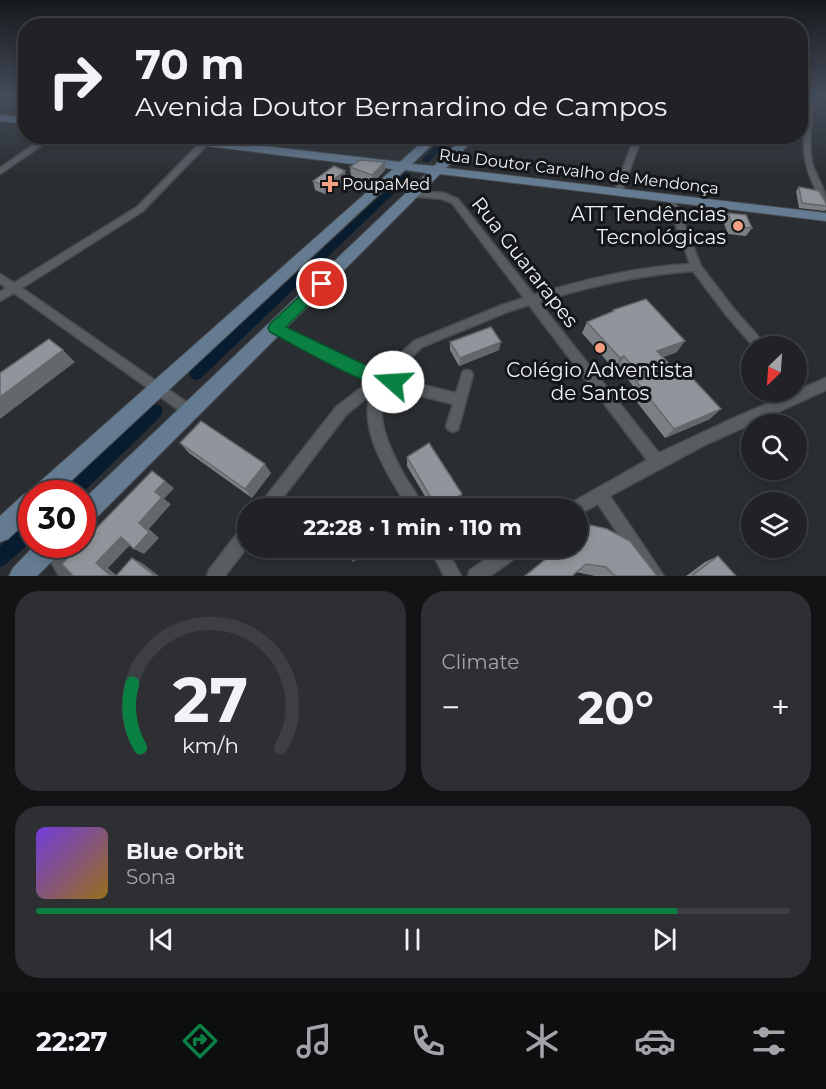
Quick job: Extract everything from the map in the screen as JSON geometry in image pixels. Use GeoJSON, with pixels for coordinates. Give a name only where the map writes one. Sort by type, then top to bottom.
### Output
{"type":"FeatureCollection","features":[{"type":"Feature","properties":{"kind":"main road","name":"Rua Doutor Carvalho de Mendonça"},"geometry":{"type":"LineString","coordinates":[[231,144],[403,168],[826,217]]}},
{"type":"Feature","properties":{"kind":"main road"},"geometry":{"type":"LineString","coordinates":[[56,480],[156,387],[428,144]]}},
{"type":"Feature","properties":{"kind":"main road"},"geometry":{"type":"LineString","coordinates":[[96,503],[464,144]]}},
{"type":"Feature","properties":{"kind":"main road"},"geometry":{"type":"LineString","coordinates":[[0,531],[18,515]]}},
{"type":"Feature","properties":{"kind":"main road"},"geometry":{"type":"LineString","coordinates":[[21,576],[39,558]]}},
{"type":"Feature","properties":{"kind":"street"},"geometry":{"type":"LineString","coordinates":[[0,172],[40,144]]}},
{"type":"Feature","properties":{"kind":"street"},"geometry":{"type":"LineString","coordinates":[[0,297],[140,209],[201,144]]}},
{"type":"Feature","properties":{"kind":"street"},"geometry":{"type":"LineString","coordinates":[[618,192],[636,144]]}},
{"type":"Feature","properties":{"kind":"street"},"geometry":{"type":"LineString","coordinates":[[807,144],[809,171],[826,200]]}},
{"type":"Feature","properties":{"kind":"street","name":"Rua Guararapes"},"geometry":{"type":"LineString","coordinates":[[414,194],[444,196],[455,201],[658,463]]}},
{"type":"Feature","properties":{"kind":"street"},"geometry":{"type":"LineString","coordinates":[[670,198],[696,267],[751,336]]}},
{"type":"Feature","properties":{"kind":"street"},"geometry":{"type":"LineString","coordinates":[[274,498],[341,411],[426,340],[506,308],[586,283],[667,269],[696,267]]}},
{"type":"Feature","properties":{"kind":"street"},"geometry":{"type":"LineString","coordinates":[[0,278],[190,412]]}},
{"type":"Feature","properties":{"kind":"street"},"geometry":{"type":"LineString","coordinates":[[275,328],[380,380],[460,400]]}},
{"type":"Feature","properties":{"kind":"street"},"geometry":{"type":"LineString","coordinates":[[453,426],[467,375]]}},
{"type":"Feature","properties":{"kind":"street"},"geometry":{"type":"LineString","coordinates":[[380,380],[374,405],[377,429],[387,454],[411,498]]}},
{"type":"Feature","properties":{"kind":"street"},"geometry":{"type":"LineString","coordinates":[[807,389],[826,384]]}},
{"type":"Feature","properties":{"kind":"street"},"geometry":{"type":"LineString","coordinates":[[588,501],[777,402]]}},
{"type":"Feature","properties":{"kind":"street"},"geometry":{"type":"LineString","coordinates":[[600,494],[656,576]]}},
{"type":"Feature","properties":{"kind":"street"},"geometry":{"type":"LineString","coordinates":[[214,576],[237,547]]}},
{"type":"Feature","properties":{"kind":"street"},"geometry":{"type":"LineString","coordinates":[[58,558],[68,576]]}},
{"type":"Feature","properties":{"kind":"street"},"geometry":{"type":"LineString","coordinates":[[443,558],[453,576]]}},
{"type":"Feature","properties":{"kind":"street"},"geometry":{"type":"LineString","coordinates":[[476,576],[501,558]]}},
{"type":"Feature","properties":{"kind":"building"},"geometry":{"type":"Polygon","coordinates":[[[360,160],[385,162],[372,175],[350,167],[360,160]]]}},
{"type":"Feature","properties":{"kind":"building"},"geometry":{"type":"Polygon","coordinates":[[[334,166],[345,171],[324,186],[313,181],[334,166]]]}},
{"type":"Feature","properties":{"kind":"building"},"geometry":{"type":"Polygon","coordinates":[[[799,187],[819,191],[826,206],[802,203],[799,187]]]}},
{"type":"Feature","properties":{"kind":"building"},"geometry":{"type":"Polygon","coordinates":[[[728,213],[746,215],[752,228],[733,226],[728,213]]]}},
{"type":"Feature","properties":{"kind":"building"},"geometry":{"type":"Polygon","coordinates":[[[646,299],[685,341],[657,351],[674,369],[682,367],[721,409],[674,429],[636,381],[643,379],[624,356],[620,358],[587,322],[646,299]]]}},
{"type":"Feature","properties":{"kind":"building"},"geometry":{"type":"Polygon","coordinates":[[[491,327],[501,342],[460,358],[450,342],[491,327]]]}},
{"type":"Feature","properties":{"kind":"building"},"geometry":{"type":"Polygon","coordinates":[[[49,339],[63,350],[0,397],[0,373],[49,339]]]}},
{"type":"Feature","properties":{"kind":"building"},"geometry":{"type":"Polygon","coordinates":[[[201,421],[265,464],[245,489],[180,443],[201,421]]]}},
{"type":"Feature","properties":{"kind":"building"},"geometry":{"type":"Polygon","coordinates":[[[429,443],[462,494],[456,498],[431,498],[407,457],[429,443]]]}},
{"type":"Feature","properties":{"kind":"building"},"geometry":{"type":"Polygon","coordinates":[[[152,471],[165,481],[155,492],[162,497],[139,523],[149,532],[134,549],[121,537],[96,563],[111,576],[73,576],[62,564],[68,558],[96,558],[96,529],[152,471]]]}},
{"type":"Feature","properties":{"kind":"building"},"geometry":{"type":"Polygon","coordinates":[[[588,526],[607,529],[630,541],[657,576],[615,576],[606,567],[586,564],[572,576],[525,576],[547,558],[588,558],[588,526]]]}},
{"type":"Feature","properties":{"kind":"building"},"geometry":{"type":"Polygon","coordinates":[[[718,556],[736,576],[693,576],[693,575],[718,556]]]}},
{"type":"Feature","properties":{"kind":"building"},"geometry":{"type":"Polygon","coordinates":[[[132,558],[155,576],[116,576],[132,558]]]}},
{"type":"Feature","properties":{"kind":"waterway"},"geometry":{"type":"LineString","coordinates":[[426,160],[442,144]]}},
{"type":"Feature","properties":{"kind":"waterway"},"geometry":{"type":"LineString","coordinates":[[196,374],[407,176]]}},
{"type":"Feature","properties":{"kind":"waterway"},"geometry":{"type":"LineString","coordinates":[[83,480],[156,411]]}},
{"type":"Feature","properties":{"kind":"waterway"},"geometry":{"type":"LineString","coordinates":[[0,558],[18,541]]}},
{"type":"Feature","properties":{"kind":"place","name":"PoupaMed"},"geometry":{"type":"Point","coordinates":[330,184]}},
{"type":"Feature","properties":{"kind":"place","name":"ATT Tendências Tecnológicas"},"geometry":{"type":"Point","coordinates":[738,226]}},
{"type":"Feature","properties":{"kind":"place","name":"Colégio Adventista de Santos"},"geometry":{"type":"Point","coordinates":[600,348]}},
{"type":"Feature","properties":{"kind":"route"},"geometry":{"type":"LineString","coordinates":[[322,284],[275,328],[380,380],[393,382]]}}]}
